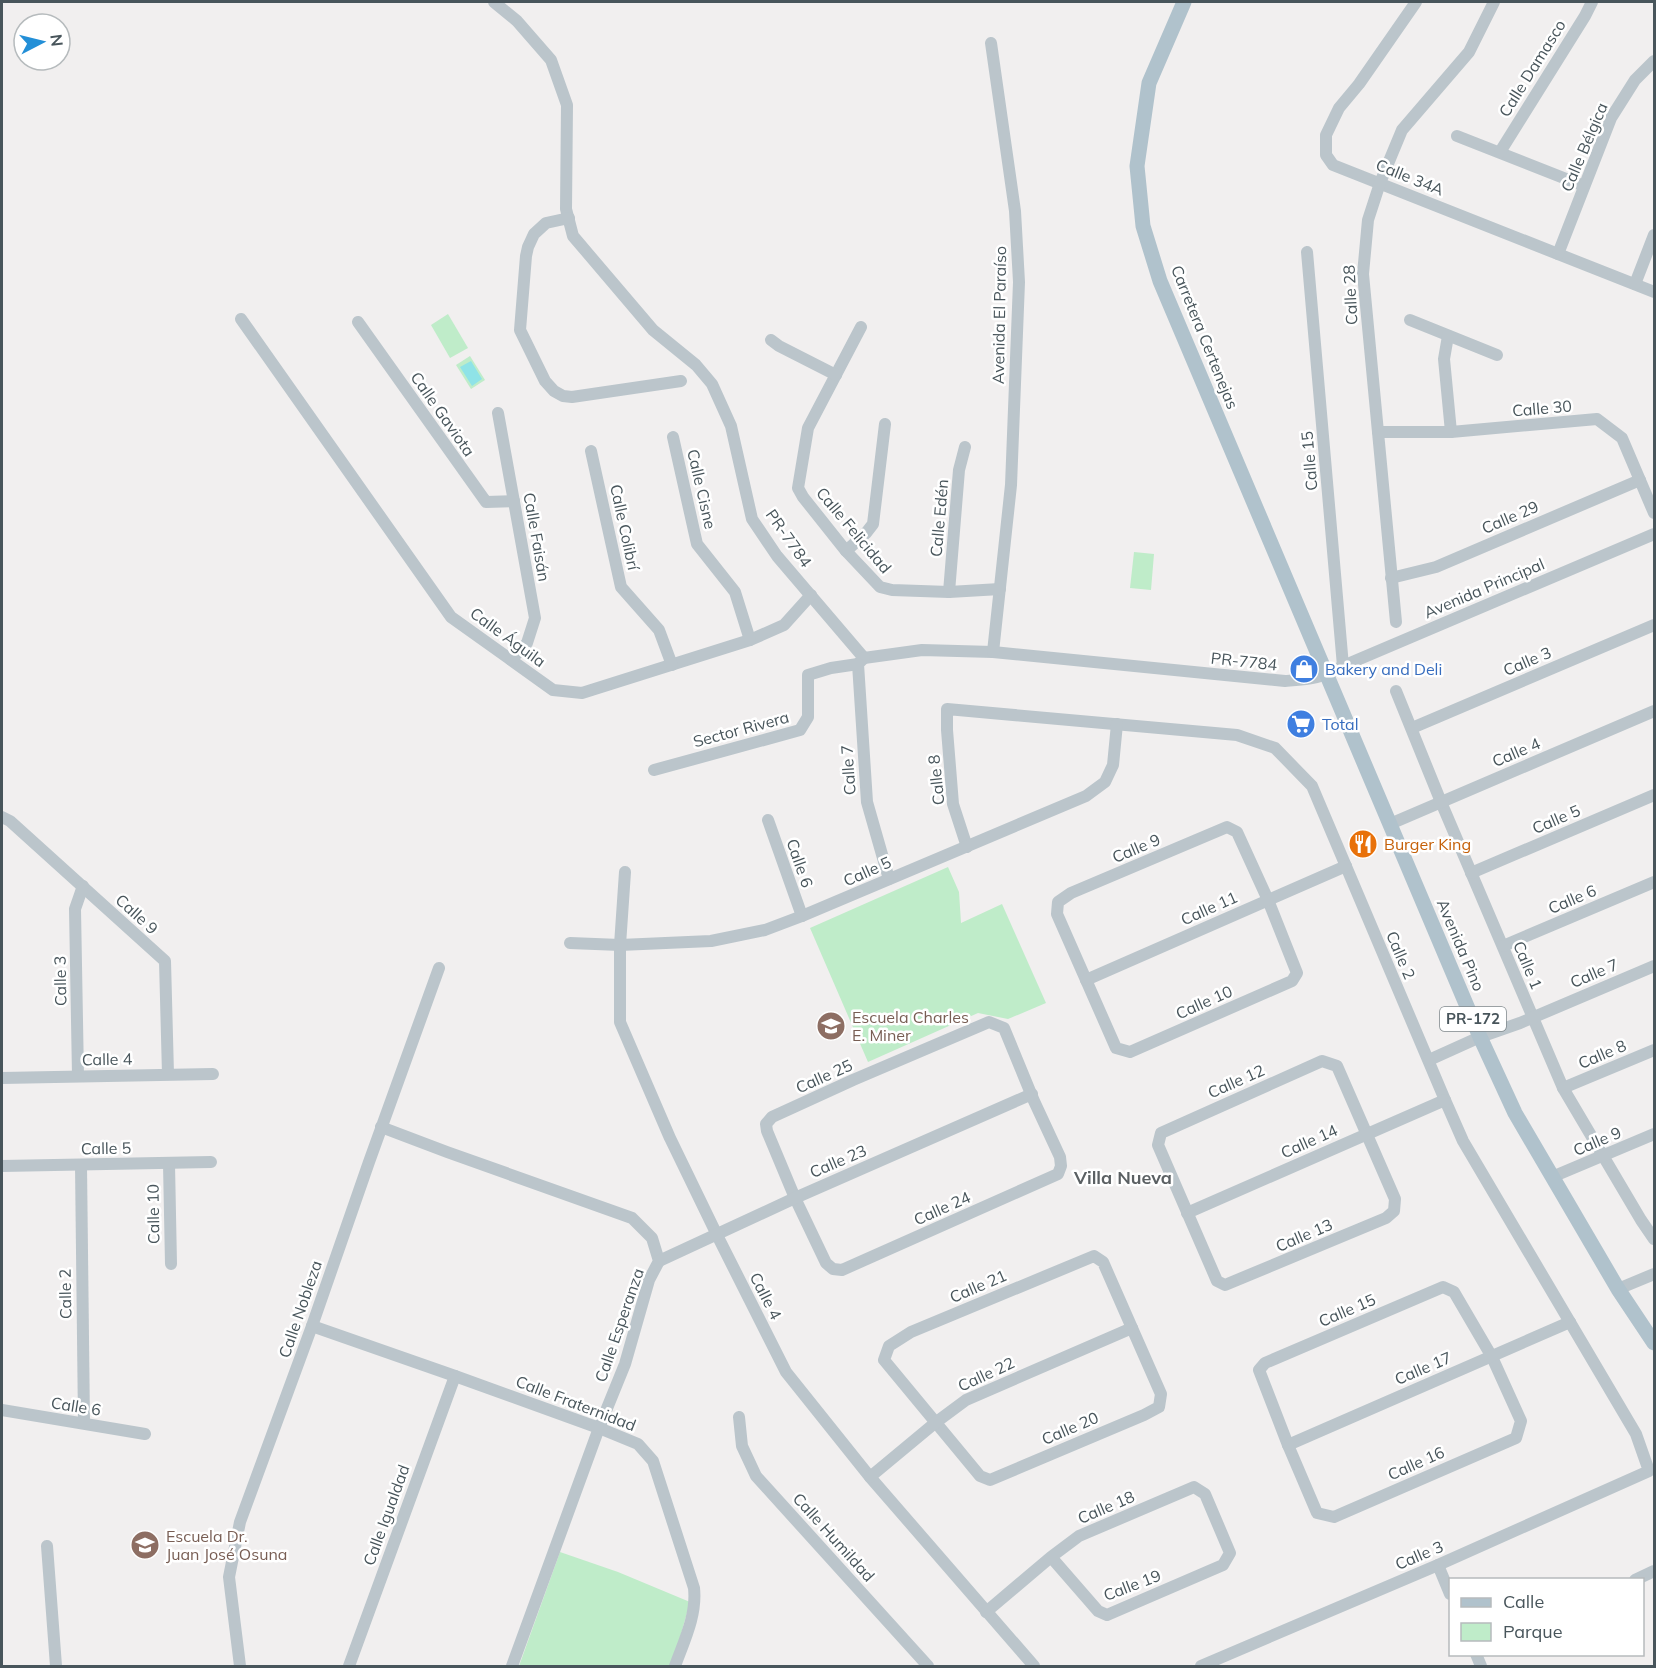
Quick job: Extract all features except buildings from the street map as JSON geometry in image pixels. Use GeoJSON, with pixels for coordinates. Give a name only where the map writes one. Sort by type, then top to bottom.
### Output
{"type":"FeatureCollection","features":[{"type":"Feature","properties":{"kind":"main road","name":"Carretera Certenejas"},"geometry":{"type":"LineString","coordinates":[[1184,2],[1149,83],[1137,166],[1143,226],[1160,281],[1327,675]]}},
{"type":"Feature","properties":{"kind":"main road","name":"Avenida Pino"},"geometry":{"type":"LineString","coordinates":[[1327,675],[1480,1037],[1515,1113],[1618,1289],[1654,1343]]}},
{"type":"Feature","properties":{"kind":"street","name":"PR-7784"},"geometry":{"type":"LineString","coordinates":[[494,2],[517,21],[551,60],[567,105],[566,209],[573,236],[653,330],[696,365],[712,384],[731,426],[752,519],[777,556],[811,595],[861,661],[922,650],[993,652],[1285,681],[1327,675]]}},
{"type":"Feature","properties":{"kind":"street","name":"Calle 34A"},"geometry":{"type":"LineString","coordinates":[[1416,2],[1359,84],[1339,108],[1326,135],[1326,155],[1333,165],[1654,292]]}},
{"type":"Feature","properties":{"kind":"street","name":"Calle 28"},"geometry":{"type":"LineString","coordinates":[[1396,622],[1363,274],[1368,220],[1380,183],[1402,130],[1468,52],[1494,2]]}},
{"type":"Feature","properties":{"kind":"street","name":"Calle Damasco"},"geometry":{"type":"LineString","coordinates":[[1500,152],[1592,2]]}},
{"type":"Feature","properties":{"kind":"street","name":"Avenida El Paraíso"},"geometry":{"type":"LineString","coordinates":[[991,43],[1015,211],[1019,282],[1011,485],[1000,589]]}},
{"type":"Feature","properties":{"kind":"street","name":"Calle Bélgica"},"geometry":{"type":"LineString","coordinates":[[1558,254],[1611,118],[1635,80],[1654,61]]}},
{"type":"Feature","properties":{"kind":"street"},"geometry":{"type":"LineString","coordinates":[[1456,136],[1584,186]]}},
{"type":"Feature","properties":{"kind":"street"},"geometry":{"type":"LineString","coordinates":[[569,218],[546,223],[540,228],[534,234],[526,256],[520,330],[545,381],[554,391],[563,396],[572,397],[681,381]]}},
{"type":"Feature","properties":{"kind":"street"},"geometry":{"type":"LineString","coordinates":[[1635,284],[1654,236]]}},
{"type":"Feature","properties":{"kind":"street","name":"Calle 15"},"geometry":{"type":"LineString","coordinates":[[1307,252],[1343,666]]}},
{"type":"Feature","properties":{"kind":"street","name":"Calle Águila"},"geometry":{"type":"LineString","coordinates":[[241,319],[451,617],[553,690],[582,693],[750,640],[784,625],[811,595]]}},
{"type":"Feature","properties":{"kind":"street"},"geometry":{"type":"LineString","coordinates":[[1410,320],[1497,355]]}},
{"type":"Feature","properties":{"kind":"street","name":"Calle Gaviota"},"geometry":{"type":"LineString","coordinates":[[358,322],[486,502],[514,501]]}},
{"type":"Feature","properties":{"kind":"street","name":"Calle Felicidad"},"geometry":{"type":"LineString","coordinates":[[861,327],[808,428],[798,488],[846,551],[880,587],[892,590],[949,592],[1000,589]]}},
{"type":"Feature","properties":{"kind":"street"},"geometry":{"type":"LineString","coordinates":[[1448,336],[1444,359],[1450,432]]}},
{"type":"Feature","properties":{"kind":"street"},"geometry":{"type":"LineString","coordinates":[[771,340],[836,375]]}},
{"type":"Feature","properties":{"kind":"street","name":"Calle Faisán"},"geometry":{"type":"LineString","coordinates":[[498,413],[535,618],[527,642],[512,660]]}},
{"type":"Feature","properties":{"kind":"street","name":"Calle 30"},"geometry":{"type":"LineString","coordinates":[[1378,432],[1450,432],[1597,419],[1622,438],[1654,513]]}},
{"type":"Feature","properties":{"kind":"street"},"geometry":{"type":"LineString","coordinates":[[846,551],[873,524],[885,424]]}},
{"type":"Feature","properties":{"kind":"street","name":"Calle Cisne"},"geometry":{"type":"LineString","coordinates":[[673,437],[697,544],[735,592],[750,640]]}},
{"type":"Feature","properties":{"kind":"street","name":"Calle Edén"},"geometry":{"type":"LineString","coordinates":[[949,592],[959,470],[965,447]]}},
{"type":"Feature","properties":{"kind":"street","name":"Calle Colibrí"},"geometry":{"type":"LineString","coordinates":[[591,451],[621,587],[659,630],[672,665]]}},
{"type":"Feature","properties":{"kind":"street","name":"Calle 29"},"geometry":{"type":"LineString","coordinates":[[1391,578],[1436,567],[1640,480]]}},
{"type":"Feature","properties":{"kind":"street","name":"Avenida Principal"},"geometry":{"type":"LineString","coordinates":[[1327,675],[1343,666],[1654,534]]}},
{"type":"Feature","properties":{"kind":"street"},"geometry":{"type":"LineString","coordinates":[[993,652],[1000,589]]}},
{"type":"Feature","properties":{"kind":"street","name":"Calle 3"},"geometry":{"type":"LineString","coordinates":[[1412,728],[1654,625]]}},
{"type":"Feature","properties":{"kind":"street","name":"Sector Rivera"},"geometry":{"type":"LineString","coordinates":[[654,770],[800,730],[808,717],[808,675],[861,661]]}},
{"type":"Feature","properties":{"kind":"street","name":"Calle 7"},"geometry":{"type":"LineString","coordinates":[[861,661],[867,802],[889,879]]}},
{"type":"Feature","properties":{"kind":"street","name":"Calle 1"},"geometry":{"type":"LineString","coordinates":[[1396,691],[1563,1088],[1654,1239]]}},
{"type":"Feature","properties":{"kind":"street","name":"Calle 2"},"geometry":{"type":"LineString","coordinates":[[947,709],[1237,735],[1275,748],[1312,786],[1463,1141],[1636,1434],[1649,1471]]}},
{"type":"Feature","properties":{"kind":"street","name":"Calle 8"},"geometry":{"type":"LineString","coordinates":[[947,709],[953,804],[967,846]]}},
{"type":"Feature","properties":{"kind":"street","name":"Calle 4"},"geometry":{"type":"LineString","coordinates":[[1390,824],[1654,711]]}},
{"type":"Feature","properties":{"kind":"street","name":"Calle 5"},"geometry":{"type":"LineString","coordinates":[[570,943],[620,945],[711,941],[765,930],[858,894],[1086,796],[1106,782],[1113,765],[1117,724]]}},
{"type":"Feature","properties":{"kind":"street","name":"Calle 5"},"geometry":{"type":"LineString","coordinates":[[1471,873],[1654,795]]}},
{"type":"Feature","properties":{"kind":"street","name":"Calle 9"},"geometry":{"type":"LineString","coordinates":[[2,817],[10,821],[165,961],[168,1074]]}},
{"type":"Feature","properties":{"kind":"street","name":"Calle 6"},"geometry":{"type":"LineString","coordinates":[[768,820],[801,916]]}},
{"type":"Feature","properties":{"kind":"street","name":"Calle 9"},"geometry":{"type":"LineString","coordinates":[[1086,980],[1057,914],[1058,902],[1071,893],[1227,827],[1237,832],[1268,900]]}},
{"type":"Feature","properties":{"kind":"street","name":"Calle 11"},"geometry":{"type":"LineString","coordinates":[[1086,980],[1346,866]]}},
{"type":"Feature","properties":{"kind":"street","name":"Calle 4"},"geometry":{"type":"LineString","coordinates":[[626,872],[620,945],[620,1022],[664,1126],[786,1372],[870,1477],[1034,1666]]}},
{"type":"Feature","properties":{"kind":"street","name":"Calle 6"},"geometry":{"type":"LineString","coordinates":[[1503,946],[1654,882]]}},
{"type":"Feature","properties":{"kind":"street","name":"Calle 3"},"geometry":{"type":"LineString","coordinates":[[78,1076],[75,909],[83,886]]}},
{"type":"Feature","properties":{"kind":"street","name":"Calle 10"},"geometry":{"type":"LineString","coordinates":[[1086,980],[1116,1048],[1130,1052],[1141,1048],[1293,981],[1297,973],[1268,900]]}},
{"type":"Feature","properties":{"kind":"street","name":"Calle 7"},"geometry":{"type":"LineString","coordinates":[[1428,1060],[1654,966]]}},
{"type":"Feature","properties":{"kind":"street","name":"Calle Nobleza"},"geometry":{"type":"LineString","coordinates":[[240,1666],[229,1577],[240,1522],[440,968]]}},
{"type":"Feature","properties":{"kind":"street","name":"Calle 25"},"geometry":{"type":"LineString","coordinates":[[795,1197],[766,1124],[772,1117],[853,1080],[989,1022],[1004,1028],[1032,1094]]}},
{"type":"Feature","properties":{"kind":"street","name":"Calle 8"},"geometry":{"type":"LineString","coordinates":[[1563,1088],[1654,1050]]}},
{"type":"Feature","properties":{"kind":"street","name":"Calle 12"},"geometry":{"type":"LineString","coordinates":[[1187,1213],[1158,1145],[1161,1133],[1322,1061],[1337,1066],[1366,1134]]}},
{"type":"Feature","properties":{"kind":"street","name":"Calle 4"},"geometry":{"type":"LineString","coordinates":[[2,1078],[213,1074]]}},
{"type":"Feature","properties":{"kind":"street","name":"Calle 23"},"geometry":{"type":"LineString","coordinates":[[659,1261],[795,1197],[1032,1094]]}},
{"type":"Feature","properties":{"kind":"street","name":"Calle 24"},"geometry":{"type":"LineString","coordinates":[[795,1197],[826,1263],[833,1269],[842,1270],[1058,1174],[1061,1166],[1060,1157],[1032,1094]]}},
{"type":"Feature","properties":{"kind":"street","name":"Calle 14"},"geometry":{"type":"LineString","coordinates":[[1187,1213],[1445,1100]]}},
{"type":"Feature","properties":{"kind":"street","name":"Calle Esperanza"},"geometry":{"type":"LineString","coordinates":[[381,1127],[632,1218],[652,1238],[659,1261],[649,1280],[625,1364],[599,1428],[512,1666]]}},
{"type":"Feature","properties":{"kind":"street","name":"Calle 13"},"geometry":{"type":"LineString","coordinates":[[1187,1213],[1216,1281],[1225,1286],[1386,1218],[1394,1211],[1395,1199],[1366,1134]]}},
{"type":"Feature","properties":{"kind":"street","name":"Calle 9"},"geometry":{"type":"LineString","coordinates":[[1552,1177],[1654,1134]]}},
{"type":"Feature","properties":{"kind":"street","name":"Calle 5"},"geometry":{"type":"LineString","coordinates":[[2,1166],[211,1162]]}},
{"type":"Feature","properties":{"kind":"street","name":"Calle 10"},"geometry":{"type":"LineString","coordinates":[[169,1164],[171,1264]]}},
{"type":"Feature","properties":{"kind":"street","name":"Calle 2"},"geometry":{"type":"LineString","coordinates":[[81,1165],[84,1423]]}},
{"type":"Feature","properties":{"kind":"street"},"geometry":{"type":"LineString","coordinates":[[1641,1220],[1654,1214]]}},
{"type":"Feature","properties":{"kind":"street","name":"Calle 21"},"geometry":{"type":"LineString","coordinates":[[935,1423],[884,1360],[889,1346],[911,1332],[1094,1256],[1103,1262],[1132,1328]]}},
{"type":"Feature","properties":{"kind":"street"},"geometry":{"type":"LineString","coordinates":[[1618,1289],[1654,1274]]}},
{"type":"Feature","properties":{"kind":"street","name":"Calle 15"},"geometry":{"type":"LineString","coordinates":[[1288,1445],[1259,1370],[1265,1363],[1314,1341],[1443,1287],[1454,1292],[1492,1357]]}},
{"type":"Feature","properties":{"kind":"street","name":"Calle 17"},"geometry":{"type":"LineString","coordinates":[[1288,1445],[1570,1322]]}},
{"type":"Feature","properties":{"kind":"street","name":"Calle Fraternidad"},"geometry":{"type":"LineString","coordinates":[[312,1326],[638,1444],[653,1461],[694,1588],[693,1614],[675,1666]]}},
{"type":"Feature","properties":{"kind":"street","name":"Calle 22"},"geometry":{"type":"LineString","coordinates":[[870,1477],[966,1400],[1132,1328]]}},
{"type":"Feature","properties":{"kind":"street","name":"Calle 20"},"geometry":{"type":"LineString","coordinates":[[935,1423],[980,1476],[990,1480],[1144,1415],[1159,1407],[1161,1394],[1132,1328]]}},
{"type":"Feature","properties":{"kind":"street","name":"Calle 16"},"geometry":{"type":"LineString","coordinates":[[1288,1445],[1317,1513],[1334,1517],[1345,1513],[1516,1438],[1521,1421],[1492,1357]]}},
{"type":"Feature","properties":{"kind":"street","name":"Calle Igualdad"},"geometry":{"type":"LineString","coordinates":[[349,1666],[455,1376]]}},
{"type":"Feature","properties":{"kind":"street","name":"Calle 6"},"geometry":{"type":"LineString","coordinates":[[2,1410],[145,1434]]}},
{"type":"Feature","properties":{"kind":"street","name":"Calle Humildad"},"geometry":{"type":"LineString","coordinates":[[739,1417],[742,1446],[756,1476],[928,1666]]}},
{"type":"Feature","properties":{"kind":"street","name":"Calle 3"},"geometry":{"type":"LineString","coordinates":[[1201,1666],[1438,1565],[1649,1471]]}},
{"type":"Feature","properties":{"kind":"street","name":"Calle 18"},"geometry":{"type":"LineString","coordinates":[[986,1612],[1079,1536],[1194,1487],[1205,1494],[1227,1546]]}},
{"type":"Feature","properties":{"kind":"street"},"geometry":{"type":"LineString","coordinates":[[47,1546],[56,1666]]}},
{"type":"Feature","properties":{"kind":"street","name":"Calle 19"},"geometry":{"type":"LineString","coordinates":[[1051,1557],[1098,1611],[1107,1615],[1223,1565],[1230,1553],[1227,1546]]}},
{"type":"Feature","properties":{"kind":"street"},"geometry":{"type":"LineString","coordinates":[[1438,1565],[1449,1592]]}},
{"type":"Feature","properties":{"kind":"street"},"geometry":{"type":"LineString","coordinates":[[1639,1578],[1654,1571]]}},
{"type":"Feature","properties":{"kind":"green space"},"geometry":{"type":"Polygon","coordinates":[[[448,314],[468,348],[450,358],[431,325],[448,314]]]}},
{"type":"Feature","properties":{"kind":"green space"},"geometry":{"type":"Polygon","coordinates":[[[470,356],[485,380],[471,389],[456,365],[470,356]]]}},
{"type":"Feature","properties":{"kind":"green space"},"geometry":{"type":"Polygon","coordinates":[[[1134,552],[1154,554],[1151,590],[1130,588],[1134,552]]]}},
{"type":"Feature","properties":{"kind":"green space"},"geometry":{"type":"Polygon","coordinates":[[[948,867],[959,892],[961,923],[1002,904],[1046,1003],[1008,1019],[978,1013],[868,1062],[810,928],[948,867]]]}},
{"type":"Feature","properties":{"kind":"green space"},"geometry":{"type":"Polygon","coordinates":[[[560,1552],[618,1572],[690,1602],[672,1666],[519,1666],[560,1552]]]}},
{"type":"Feature","properties":{"kind":"water"},"geometry":{"type":"Polygon","coordinates":[[[471,361],[482,379],[472,386],[460,367],[471,361]]]}},
{"type":"Feature","properties":{"kind":"place","name":"Bakery and Deli"},"geometry":{"type":"Point","coordinates":[1304,669]}},
{"type":"Feature","properties":{"kind":"place","name":"Total"},"geometry":{"type":"Point","coordinates":[1301,724]}},
{"type":"Feature","properties":{"kind":"place","name":"Burger King"},"geometry":{"type":"Point","coordinates":[1363,844]}},
{"type":"Feature","properties":{"kind":"place","name":"Escuela Charles E. Miner"},"geometry":{"type":"Point","coordinates":[831,1026]}},
{"type":"Feature","properties":{"kind":"place","name":"Escuela Dr. Juan José Osuna"},"geometry":{"type":"Point","coordinates":[145,1545]}},
{"type":"Feature","properties":{"kind":"district","name":"Villa Nueva"},"geometry":{"type":"Point","coordinates":[1123,1178]}}]}
